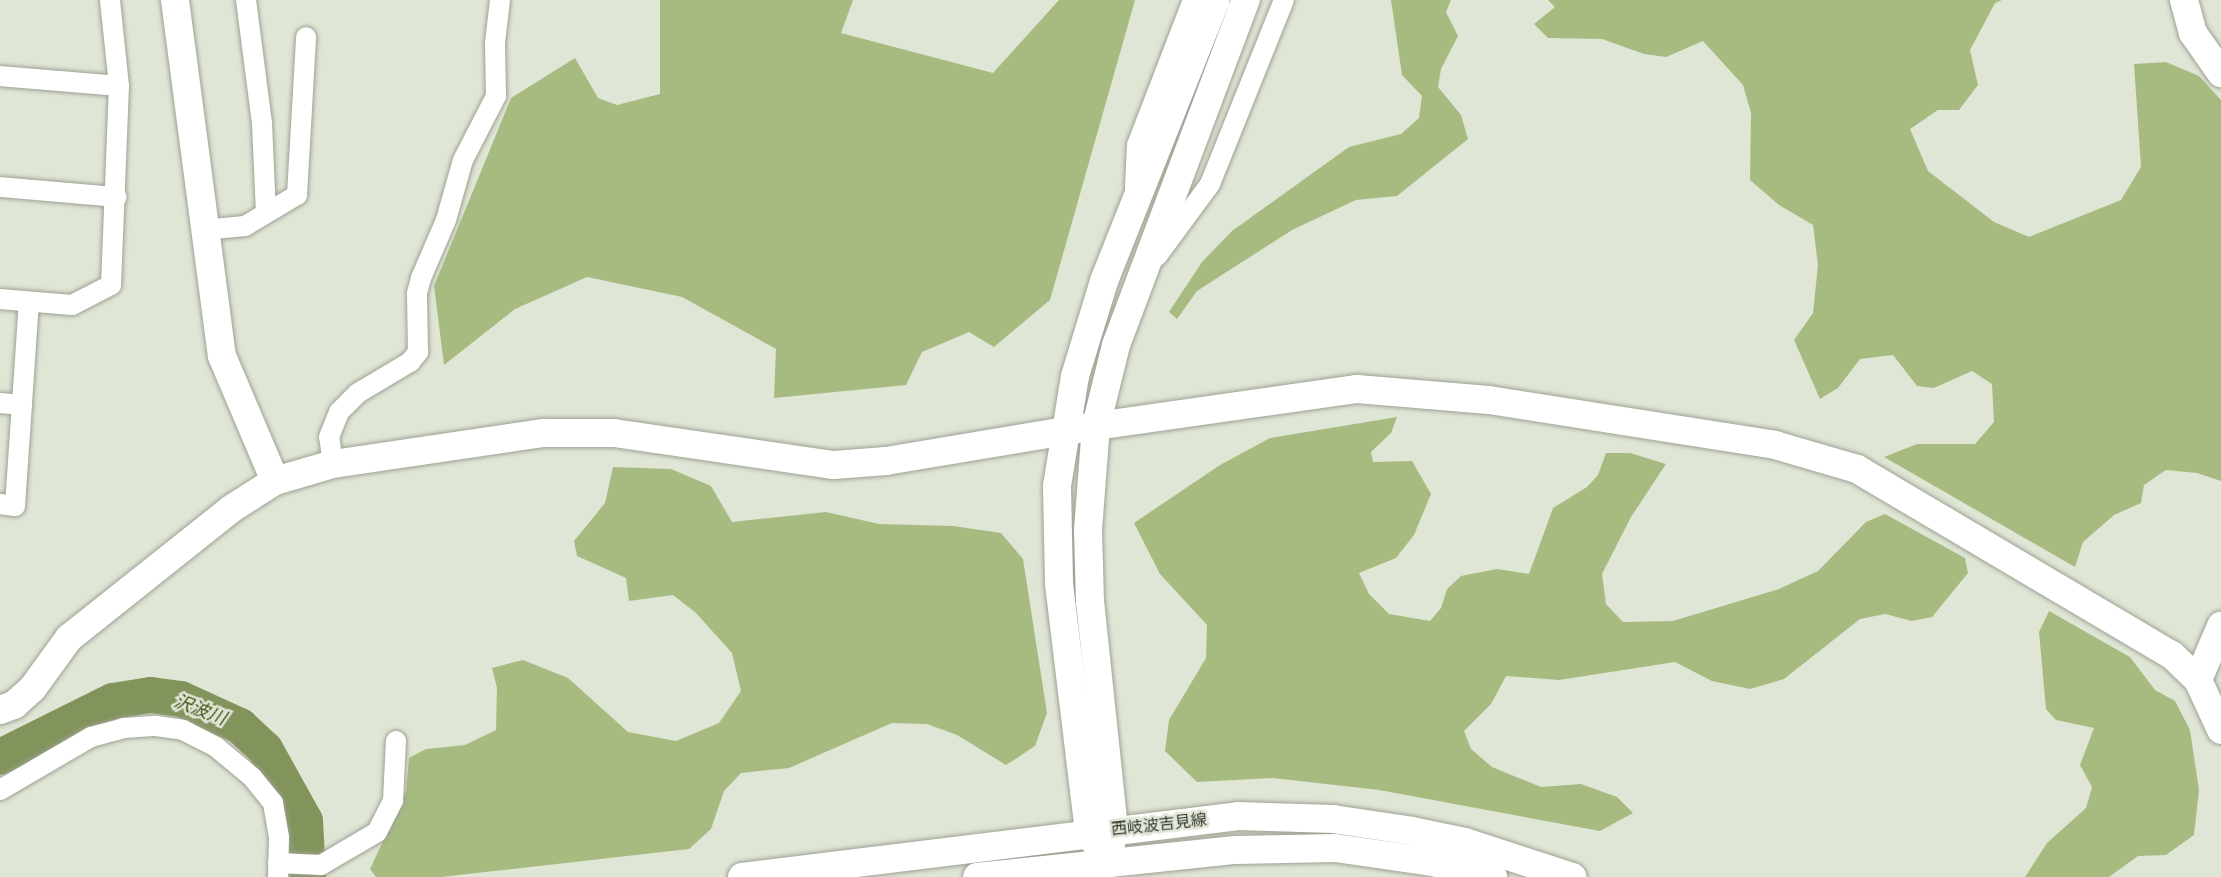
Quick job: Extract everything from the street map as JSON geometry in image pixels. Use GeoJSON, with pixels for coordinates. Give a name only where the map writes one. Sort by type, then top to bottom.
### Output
{"type":"FeatureCollection","features":[{"type":"Feature","properties":{"kind":"street"},"geometry":{"type":"LineString","coordinates":[[0,299],[72,305],[111,285],[117,197],[119,86],[110,0]]}},
{"type":"Feature","properties":{"kind":"street"},"geometry":{"type":"LineString","coordinates":[[175,0],[203,230],[222,356],[275,481]]}},
{"type":"Feature","properties":{"kind":"street"},"geometry":{"type":"LineString","coordinates":[[246,0],[262,123],[266,213]]}},
{"type":"Feature","properties":{"kind":"street"},"geometry":{"type":"LineString","coordinates":[[333,464],[328,437],[339,412],[358,393],[410,362],[418,352],[417,293],[421,278],[446,220],[463,160],[496,96],[495,43],[500,0]]}},
{"type":"Feature","properties":{"kind":"street"},"geometry":{"type":"LineString","coordinates":[[1135,208],[1137,146],[1193,0]]}},
{"type":"Feature","properties":{"kind":"street"},"geometry":{"type":"LineString","coordinates":[[1107,863],[1055,531],[1065,432],[1088,331],[1216,0]]}},
{"type":"Feature","properties":{"kind":"street"},"geometry":{"type":"LineString","coordinates":[[1101,831],[1088,530],[1096,426],[1107,376],[1246,0]]}},
{"type":"Feature","properties":{"kind":"street"},"geometry":{"type":"LineString","coordinates":[[1143,274],[1210,184],[1284,0]]}},
{"type":"Feature","properties":{"kind":"street"},"geometry":{"type":"LineString","coordinates":[[2184,0],[2193,33],[2221,73]]}},
{"type":"Feature","properties":{"kind":"street"},"geometry":{"type":"LineString","coordinates":[[203,230],[245,226],[297,195],[306,37]]}},
{"type":"Feature","properties":{"kind":"street"},"geometry":{"type":"LineString","coordinates":[[0,76],[119,86]]}},
{"type":"Feature","properties":{"kind":"street"},"geometry":{"type":"LineString","coordinates":[[0,187],[117,197]]}},
{"type":"Feature","properties":{"kind":"street"},"geometry":{"type":"LineString","coordinates":[[0,504],[15,506],[29,302]]}},
{"type":"Feature","properties":{"kind":"street"},"geometry":{"type":"LineString","coordinates":[[0,710],[14,705],[32,689],[69,638],[231,509],[275,481],[333,464],[544,433],[614,433],[834,465],[886,461],[1096,426],[1357,389],[1489,400],[1775,446],[1857,470],[1910,498],[2134,630],[2172,655],[2198,680],[2221,730]]}},
{"type":"Feature","properties":{"kind":"street"},"geometry":{"type":"LineString","coordinates":[[0,403],[22,405]]}},
{"type":"Feature","properties":{"kind":"street"},"geometry":{"type":"LineString","coordinates":[[2198,680],[2221,627]]}},
{"type":"Feature","properties":{"kind":"street"},"geometry":{"type":"LineString","coordinates":[[0,790],[92,737],[124,728],[183,730],[216,747],[252,777],[273,803],[279,837],[281,868],[321,865],[377,832],[393,800],[396,741]]}},
{"type":"Feature","properties":{"kind":"street","name":"西岐波吉見線"},"geometry":{"type":"LineString","coordinates":[[741,877],[1101,831],[1238,816],[1333,819],[1465,842],[1572,877]]}},
{"type":"Feature","properties":{"kind":"street","name":"西岐波吉見線"},"geometry":{"type":"LineString","coordinates":[[977,877],[1236,850],[1335,848],[1432,862],[1492,877]]}},
{"type":"Feature","properties":{"kind":"green space"},"geometry":{"type":"Polygon","coordinates":[[[660,0],[853,0],[841,33],[993,73],[1059,0],[1135,0],[1050,300],[994,347],[969,332],[922,352],[906,385],[774,398],[776,349],[682,297],[587,277],[515,309],[444,365],[434,286],[511,98],[575,58],[598,98],[617,105],[660,94],[660,0]]]}},
{"type":"Feature","properties":{"kind":"green space"},"geometry":{"type":"Polygon","coordinates":[[[1391,0],[1451,0],[1446,12],[1458,36],[1441,69],[1438,87],[1461,115],[1468,139],[1397,196],[1356,200],[1292,230],[1197,291],[1177,319],[1169,312],[1202,262],[1232,231],[1349,147],[1401,134],[1419,118],[1422,96],[1402,75],[1391,0]]]}},
{"type":"Feature","properties":{"kind":"green space"},"geometry":{"type":"Polygon","coordinates":[[[1548,0],[2002,0],[1995,3],[1970,50],[1978,85],[1959,110],[1938,110],[1910,129],[1928,171],[1994,222],[2029,237],[2121,200],[2141,167],[2134,64],[2166,62],[2199,76],[2221,100],[2221,481],[2197,473],[2166,470],[2144,485],[2141,503],[2114,515],[2083,542],[2075,567],[1884,457],[1917,444],[1975,444],[1994,422],[1992,384],[1972,371],[1934,388],[1917,386],[1893,355],[1860,359],[1838,388],[1820,399],[1794,340],[1813,313],[1818,265],[1813,225],[1779,205],[1750,180],[1751,113],[1743,85],[1703,41],[1666,57],[1644,54],[1602,39],[1548,38],[1534,24],[1555,7],[1548,0]]]}},
{"type":"Feature","properties":{"kind":"green space"},"geometry":{"type":"Polygon","coordinates":[[[1397,417],[1391,433],[1371,452],[1373,462],[1412,461],[1431,494],[1414,535],[1396,558],[1359,573],[1369,594],[1389,614],[1430,621],[1441,608],[1447,589],[1461,576],[1497,569],[1529,574],[1553,508],[1587,487],[1598,475],[1606,453],[1630,453],[1666,464],[1631,517],[1602,574],[1606,604],[1623,622],[1673,621],[1779,589],[1818,571],[1866,522],[1885,514],[1965,558],[1968,573],[1932,617],[1912,621],[1885,614],[1860,619],[1784,679],[1750,689],[1712,681],[1675,662],[1559,680],[1506,676],[1491,704],[1464,731],[1471,749],[1492,767],[1541,787],[1581,784],[1617,797],[1633,813],[1600,831],[1379,790],[1273,778],[1197,782],[1165,751],[1169,720],[1206,658],[1207,625],[1160,574],[1134,523],[1220,465],[1270,438],[1397,417]]]}},
{"type":"Feature","properties":{"kind":"green space"},"geometry":{"type":"Polygon","coordinates":[[[613,467],[671,469],[711,486],[732,522],[826,512],[879,524],[953,526],[1001,533],[1023,559],[1047,713],[1035,746],[1006,765],[957,735],[927,724],[892,723],[789,768],[741,773],[724,791],[711,829],[689,849],[441,877],[376,877],[370,869],[406,792],[409,758],[426,749],[465,745],[496,730],[497,688],[492,668],[523,660],[568,678],[628,732],[676,741],[719,723],[741,691],[732,653],[696,613],[673,595],[629,601],[626,578],[577,556],[574,541],[605,503],[613,467]]]}},
{"type":"Feature","properties":{"kind":"green space"},"geometry":{"type":"Polygon","coordinates":[[[2049,611],[2130,657],[2155,690],[2175,701],[2190,730],[2199,790],[2194,835],[2166,855],[2138,856],[2109,877],[2025,877],[2047,843],[2086,808],[2092,787],[2080,765],[2094,728],[2056,720],[2046,709],[2039,632],[2049,611]]]}},
{"type":"Feature","properties":{"kind":"waterway","name":"沢波川"},"geometry":{"type":"LineString","coordinates":[[0,757],[113,701],[151,695],[181,699],[240,726],[265,749],[305,821],[308,877]]}}]}
